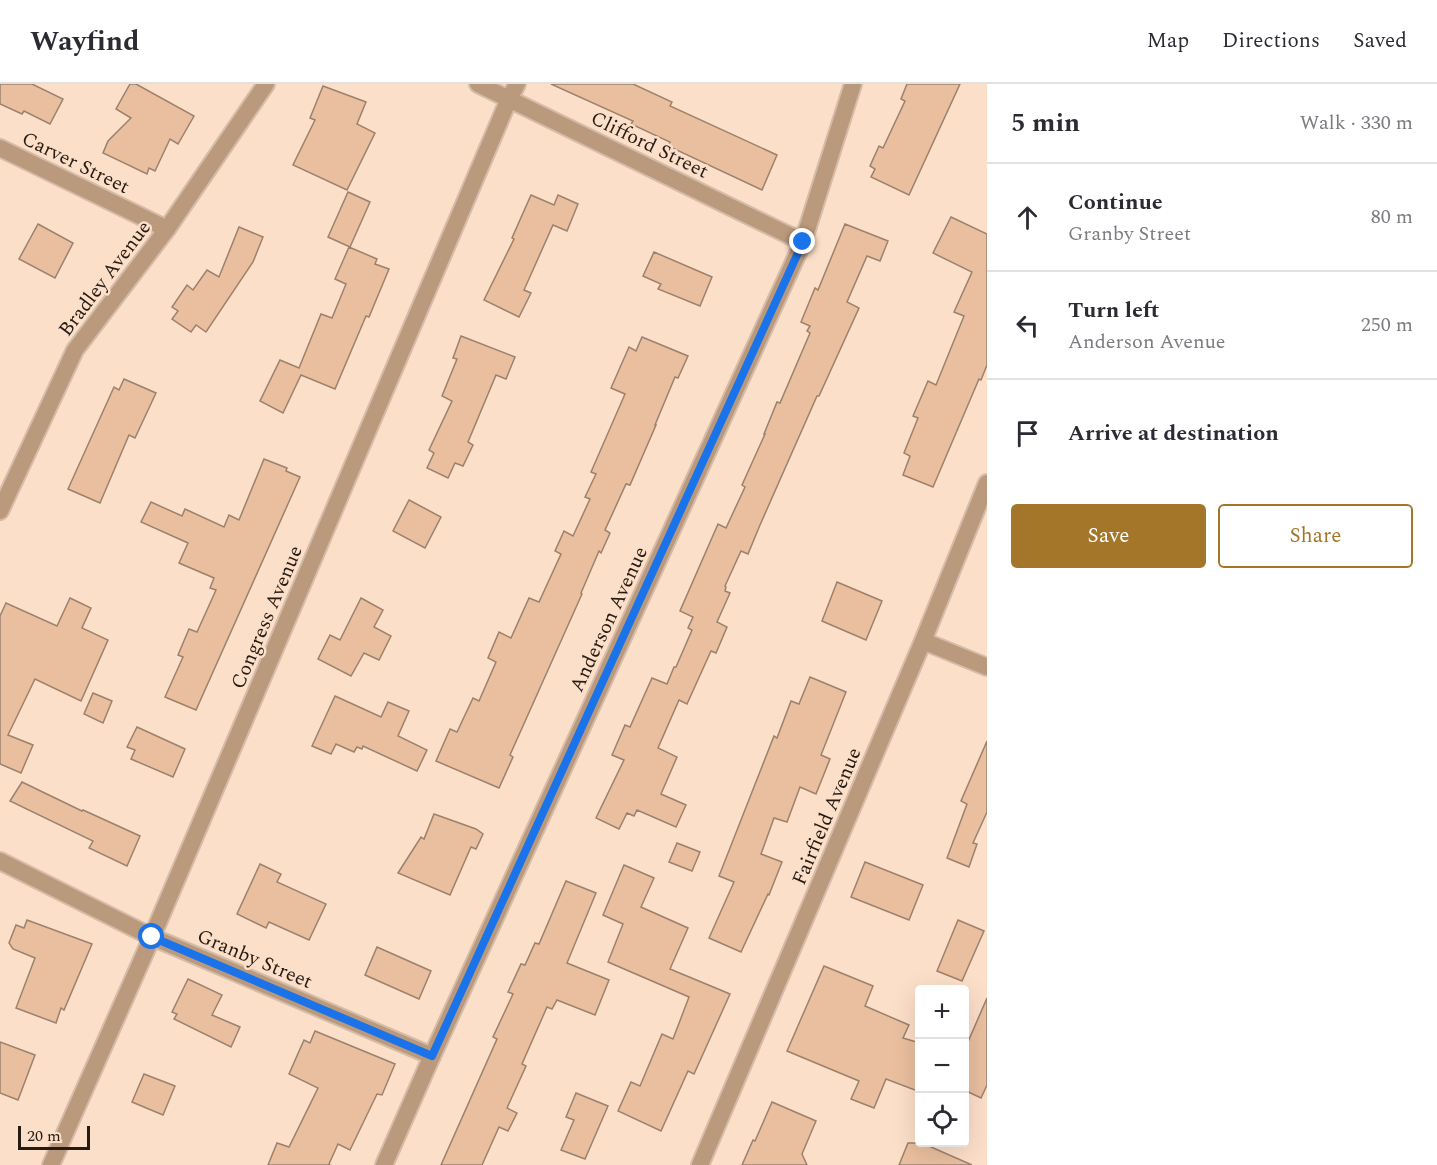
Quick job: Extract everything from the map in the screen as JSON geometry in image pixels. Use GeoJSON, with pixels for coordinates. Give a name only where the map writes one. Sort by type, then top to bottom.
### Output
{"type":"FeatureCollection","features":[{"type":"Feature","properties":{"kind":"street","name":"Bradley Avenue"},"geometry":{"type":"LineString","coordinates":[[0,511],[75,350],[166,229],[266,84]]}},
{"type":"Feature","properties":{"kind":"street","name":"Clifford Street"},"geometry":{"type":"LineString","coordinates":[[478,84],[513,91],[803,242]]}},
{"type":"Feature","properties":{"kind":"street","name":"Anderson Avenue"},"geometry":{"type":"LineString","coordinates":[[384,1165],[803,242],[853,84]]}},
{"type":"Feature","properties":{"kind":"street","name":"Congress Avenue"},"geometry":{"type":"LineString","coordinates":[[51,1165],[152,937],[513,91]]}},
{"type":"Feature","properties":{"kind":"street","name":"Carver Street"},"geometry":{"type":"LineString","coordinates":[[0,148],[166,229]]}},
{"type":"Feature","properties":{"kind":"street","name":"Fairfield Avenue"},"geometry":{"type":"LineString","coordinates":[[700,1165],[923,641],[987,483]]}},
{"type":"Feature","properties":{"kind":"street"},"geometry":{"type":"LineString","coordinates":[[923,641],[987,667]]}},
{"type":"Feature","properties":{"kind":"street","name":"Granby Street"},"geometry":{"type":"LineString","coordinates":[[0,861],[152,937],[432,1056]]}},
{"type":"Feature","properties":{"kind":"building"},"geometry":{"type":"Polygon","coordinates":[[[0,84],[32,84],[63,99],[50,124],[24,111],[22,114],[0,104],[0,84]]]}},
{"type":"Feature","properties":{"kind":"building"},"geometry":{"type":"Polygon","coordinates":[[[130,84],[136,84],[194,116],[178,144],[170,139],[155,171],[149,168],[147,174],[103,153],[108,141],[131,118],[116,109],[130,84]]]}},
{"type":"Feature","properties":{"kind":"building"},"geometry":{"type":"Polygon","coordinates":[[[551,84],[633,84],[672,102],[670,106],[777,155],[762,190],[668,146],[670,142],[631,124],[633,121],[551,84]]]}},
{"type":"Feature","properties":{"kind":"building"},"geometry":{"type":"Polygon","coordinates":[[[907,84],[960,84],[909,195],[871,177],[875,169],[870,166],[879,146],[883,148],[905,101],[901,99],[907,84]]]}},
{"type":"Feature","properties":{"kind":"building"},"geometry":{"type":"Polygon","coordinates":[[[323,86],[366,102],[357,124],[375,133],[347,190],[293,165],[315,120],[310,118],[323,86]]]}},
{"type":"Feature","properties":{"kind":"building"},"geometry":{"type":"Polygon","coordinates":[[[348,192],[370,202],[350,247],[328,237],[348,192]]]}},
{"type":"Feature","properties":{"kind":"building"},"geometry":{"type":"Polygon","coordinates":[[[531,195],[554,205],[558,195],[578,204],[567,231],[553,225],[524,290],[531,293],[519,317],[484,300],[514,239],[512,238],[531,195]]]}},
{"type":"Feature","properties":{"kind":"building"},"geometry":{"type":"Polygon","coordinates":[[[951,217],[987,234],[987,365],[933,487],[903,475],[910,456],[904,453],[918,418],[913,416],[928,381],[936,385],[964,316],[954,312],[972,272],[933,253],[951,217]]]}},
{"type":"Feature","properties":{"kind":"building"},"geometry":{"type":"Polygon","coordinates":[[[38,224],[73,243],[55,278],[19,259],[38,224]]]}},
{"type":"Feature","properties":{"kind":"building"},"geometry":{"type":"Polygon","coordinates":[[[845,224],[888,241],[880,261],[867,256],[847,302],[859,308],[819,396],[817,396],[748,554],[741,551],[725,586],[725,591],[730,593],[717,622],[727,627],[716,653],[711,651],[687,704],[679,700],[658,748],[677,757],[661,794],[686,805],[676,827],[637,810],[634,816],[627,813],[619,829],[596,818],[624,760],[612,755],[625,725],[630,727],[652,678],[667,684],[676,667],[692,630],[688,628],[693,617],[680,611],[718,524],[726,528],[745,487],[742,485],[777,402],[780,403],[810,333],[807,331],[810,326],[801,322],[815,288],[818,290],[845,224]]]}},
{"type":"Feature","properties":{"kind":"building"},"geometry":{"type":"Polygon","coordinates":[[[239,227],[263,237],[253,262],[206,332],[196,325],[191,332],[172,319],[178,311],[172,307],[187,285],[193,290],[207,270],[219,277],[239,227]]]}},
{"type":"Feature","properties":{"kind":"building"},"geometry":{"type":"Polygon","coordinates":[[[349,247],[377,259],[375,264],[389,269],[335,389],[301,375],[283,413],[260,401],[280,360],[299,368],[321,314],[332,318],[346,284],[335,279],[349,247]]]}},
{"type":"Feature","properties":{"kind":"building"},"geometry":{"type":"Polygon","coordinates":[[[654,252],[712,277],[700,306],[658,289],[661,284],[643,276],[654,252]]]}},
{"type":"Feature","properties":{"kind":"building"},"geometry":{"type":"Polygon","coordinates":[[[461,336],[515,357],[506,379],[496,375],[468,442],[473,445],[463,466],[455,463],[448,478],[427,468],[434,453],[429,450],[452,401],[442,396],[457,359],[453,358],[461,336]]]}},
{"type":"Feature","properties":{"kind":"building"},"geometry":{"type":"Polygon","coordinates":[[[642,337],[688,356],[678,378],[675,377],[630,485],[626,484],[605,530],[610,533],[601,553],[599,551],[510,755],[513,757],[499,788],[436,761],[450,729],[457,732],[473,698],[479,701],[496,662],[488,658],[499,632],[511,638],[529,598],[539,602],[561,554],[555,551],[564,531],[573,536],[590,499],[585,497],[596,474],[591,472],[625,394],[611,388],[629,347],[636,351],[642,337]]]}},
{"type":"Feature","properties":{"kind":"building"},"geometry":{"type":"Polygon","coordinates":[[[124,379],[156,393],[135,438],[129,435],[100,503],[68,489],[114,387],[119,390],[124,379]]]}},
{"type":"Feature","properties":{"kind":"building"},"geometry":{"type":"Polygon","coordinates":[[[264,459],[287,468],[286,471],[300,477],[196,710],[165,697],[183,657],[178,655],[189,629],[197,632],[216,590],[210,588],[214,578],[179,563],[188,543],[141,522],[151,502],[182,516],[185,509],[224,527],[229,515],[239,520],[264,459]]]}},
{"type":"Feature","properties":{"kind":"building"},"geometry":{"type":"Polygon","coordinates":[[[409,500],[441,517],[425,548],[393,531],[409,500]]]}},
{"type":"Feature","properties":{"kind":"building"},"geometry":{"type":"Polygon","coordinates":[[[837,582],[882,601],[866,640],[822,621],[837,582]]]}},
{"type":"Feature","properties":{"kind":"building"},"geometry":{"type":"Polygon","coordinates":[[[70,598],[91,608],[82,628],[108,640],[81,701],[35,679],[8,735],[33,745],[21,773],[0,764],[0,616],[6,603],[57,626],[70,598]]]}},
{"type":"Feature","properties":{"kind":"building"},"geometry":{"type":"Polygon","coordinates":[[[361,598],[383,610],[374,627],[391,636],[379,660],[364,653],[351,676],[318,659],[330,635],[340,640],[361,598]]]}},
{"type":"Feature","properties":{"kind":"building"},"geometry":{"type":"Polygon","coordinates":[[[810,677],[846,692],[821,755],[830,759],[816,794],[800,787],[787,822],[774,818],[761,854],[782,862],[769,895],[741,952],[709,938],[734,882],[719,876],[774,736],[777,738],[791,701],[799,704],[810,677]]]}},
{"type":"Feature","properties":{"kind":"building"},"geometry":{"type":"Polygon","coordinates":[[[93,693],[112,701],[103,723],[84,714],[93,693]]]}},
{"type":"Feature","properties":{"kind":"building"},"geometry":{"type":"Polygon","coordinates":[[[335,696],[381,717],[388,702],[409,711],[398,736],[427,750],[417,771],[363,746],[362,749],[357,747],[354,752],[336,744],[331,754],[312,746],[335,696]]]}},
{"type":"Feature","properties":{"kind":"building"},"geometry":{"type":"Polygon","coordinates":[[[137,727],[185,749],[173,777],[131,759],[135,750],[127,747],[137,727]]]}},
{"type":"Feature","properties":{"kind":"building"},"geometry":{"type":"Polygon","coordinates":[[[987,741],[987,812],[973,843],[977,844],[969,867],[947,858],[967,804],[961,801],[987,741]]]}},
{"type":"Feature","properties":{"kind":"building"},"geometry":{"type":"Polygon","coordinates":[[[22,782],[140,836],[127,866],[89,848],[93,841],[10,801],[22,782]]]}},
{"type":"Feature","properties":{"kind":"building"},"geometry":{"type":"Polygon","coordinates":[[[434,814],[476,829],[483,834],[476,849],[471,847],[450,895],[398,873],[421,837],[424,839],[434,814]]]}},
{"type":"Feature","properties":{"kind":"building"},"geometry":{"type":"Polygon","coordinates":[[[677,843],[700,852],[692,871],[669,862],[677,843]]]}},
{"type":"Feature","properties":{"kind":"building"},"geometry":{"type":"Polygon","coordinates":[[[865,862],[923,885],[909,920],[851,897],[865,862]]]}},
{"type":"Feature","properties":{"kind":"building"},"geometry":{"type":"Polygon","coordinates":[[[260,864],[281,874],[277,882],[326,904],[309,940],[269,922],[266,928],[237,914],[260,864]]]}},
{"type":"Feature","properties":{"kind":"building"},"geometry":{"type":"Polygon","coordinates":[[[624,865],[654,878],[641,907],[688,928],[670,969],[730,994],[694,1074],[688,1071],[661,1131],[618,1111],[631,1082],[640,1086],[662,1034],[673,1039],[689,997],[608,962],[623,924],[603,915],[624,865]]]}},
{"type":"Feature","properties":{"kind":"building"},"geometry":{"type":"Polygon","coordinates":[[[566,881],[596,893],[567,963],[609,980],[595,1015],[557,1000],[552,1009],[547,1007],[522,1064],[526,1066],[507,1108],[517,1113],[508,1131],[499,1127],[482,1165],[441,1165],[497,1039],[493,1037],[513,994],[508,992],[521,964],[525,965],[535,943],[539,944],[566,881]]]}},
{"type":"Feature","properties":{"kind":"building"},"geometry":{"type":"Polygon","coordinates":[[[27,920],[92,944],[64,1010],[61,1008],[56,1023],[16,1008],[35,958],[13,949],[9,943],[16,925],[24,928],[27,920]]]}},
{"type":"Feature","properties":{"kind":"building"},"geometry":{"type":"Polygon","coordinates":[[[958,920],[984,931],[962,981],[937,971],[958,920]]]}},
{"type":"Feature","properties":{"kind":"building"},"geometry":{"type":"Polygon","coordinates":[[[377,947],[431,971],[419,999],[365,975],[377,947]]]}},
{"type":"Feature","properties":{"kind":"building"},"geometry":{"type":"Polygon","coordinates":[[[824,966],[873,986],[865,1006],[909,1025],[903,1038],[915,1042],[915,1090],[886,1079],[874,1108],[851,1099],[859,1081],[787,1051],[824,966]]]}},
{"type":"Feature","properties":{"kind":"building"},"geometry":{"type":"Polygon","coordinates":[[[188,979],[222,995],[212,1015],[240,1027],[231,1047],[174,1019],[177,1014],[172,1012],[188,979]]]}},
{"type":"Feature","properties":{"kind":"building"},"geometry":{"type":"Polygon","coordinates":[[[987,998],[987,1085],[981,1098],[969,1092],[969,1039],[987,998]]]}},
{"type":"Feature","properties":{"kind":"building"},"geometry":{"type":"Polygon","coordinates":[[[315,1031],[395,1064],[382,1095],[377,1094],[350,1150],[338,1144],[330,1165],[268,1165],[277,1143],[289,1147],[318,1088],[289,1074],[304,1040],[310,1043],[315,1031]]]}},
{"type":"Feature","properties":{"kind":"building"},"geometry":{"type":"Polygon","coordinates":[[[0,1042],[35,1055],[18,1100],[0,1093],[0,1042]]]}},
{"type":"Feature","properties":{"kind":"building"},"geometry":{"type":"Polygon","coordinates":[[[144,1074],[175,1086],[163,1115],[132,1102],[144,1074]]]}},
{"type":"Feature","properties":{"kind":"building"},"geometry":{"type":"Polygon","coordinates":[[[576,1093],[608,1106],[585,1159],[561,1150],[574,1120],[566,1117],[576,1093]]]}},
{"type":"Feature","properties":{"kind":"building"},"geometry":{"type":"Polygon","coordinates":[[[772,1102],[816,1121],[802,1154],[807,1165],[742,1165],[772,1102]]]}},
{"type":"Feature","properties":{"kind":"building"},"geometry":{"type":"Polygon","coordinates":[[[908,1143],[915,1143],[915,1147],[931,1147],[972,1165],[899,1165],[908,1143]]]}},
{"type":"Feature","properties":{"kind":"route"},"geometry":{"type":"LineString","coordinates":[[152,937],[432,1056],[803,242]]}}]}
